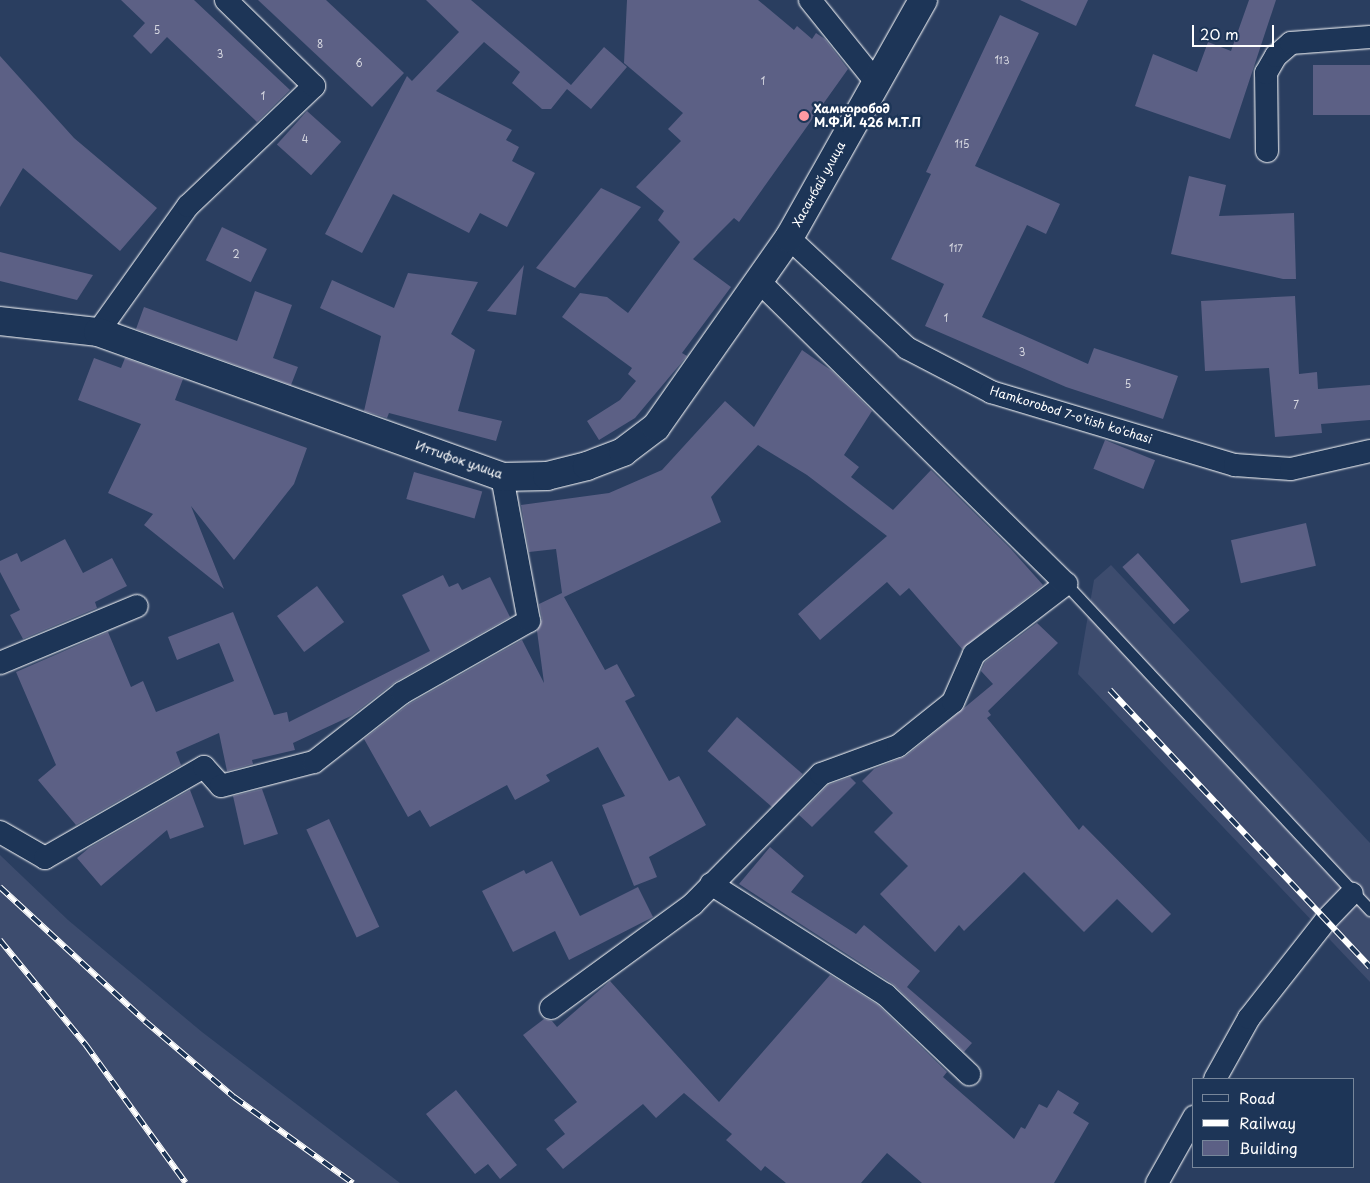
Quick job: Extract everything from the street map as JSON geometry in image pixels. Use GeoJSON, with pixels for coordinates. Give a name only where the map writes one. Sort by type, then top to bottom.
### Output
{"type":"FeatureCollection","features":[{"type":"Feature","properties":{"kind":"street"},"geometry":{"type":"LineString","coordinates":[[98,332],[188,206],[314,86],[226,0]]}},
{"type":"Feature","properties":{"kind":"street"},"geometry":{"type":"LineString","coordinates":[[810,0],[876,82]]}},
{"type":"Feature","properties":{"kind":"street","name":"Хасанбай улица"},"geometry":{"type":"LineString","coordinates":[[789,238],[923,0]]}},
{"type":"Feature","properties":{"kind":"street"},"geometry":{"type":"LineString","coordinates":[[1267,151],[1266,72],[1276,56],[1291,43],[1370,37]]}},
{"type":"Feature","properties":{"kind":"street","name":"Иттифок улица"},"geometry":{"type":"LineString","coordinates":[[0,321],[98,332],[502,476],[547,476],[587,466],[630,447],[656,427],[760,282],[789,238]]}},
{"type":"Feature","properties":{"kind":"street","name":"Hamkorobod 7-o'tish ko'chasi"},"geometry":{"type":"LineString","coordinates":[[789,238],[907,348],[991,392],[1235,465],[1291,470],[1370,451]]}},
{"type":"Feature","properties":{"kind":"street"},"geometry":{"type":"LineString","coordinates":[[551,1008],[693,904],[821,774],[898,746],[953,702],[974,654],[1066,584],[760,282]]}},
{"type":"Feature","properties":{"kind":"street"},"geometry":{"type":"LineString","coordinates":[[0,832],[45,858],[204,767],[221,786],[314,762],[402,693],[529,621],[502,476]]}},
{"type":"Feature","properties":{"kind":"street"},"geometry":{"type":"LineString","coordinates":[[0,663],[137,606]]}},
{"type":"Feature","properties":{"kind":"street"},"geometry":{"type":"LineString","coordinates":[[711,884],[886,995],[969,1074]]}},
{"type":"Feature","properties":{"kind":"street"},"geometry":{"type":"LineString","coordinates":[[1216,1078],[1250,1018],[1326,920],[1352,893]]}},
{"type":"Feature","properties":{"kind":"street"},"geometry":{"type":"LineString","coordinates":[[1157,1183],[1192,1121]]}},
{"type":"Feature","properties":{"kind":"lane"},"geometry":{"type":"LineString","coordinates":[[1066,584],[1352,893],[1370,910]]}},
{"type":"Feature","properties":{"kind":"shaded area"},"geometry":{"type":"Polygon","coordinates":[[[1111,565],[1370,843],[1370,982],[1078,674],[1094,580],[1111,565]]]}},
{"type":"Feature","properties":{"kind":"shaded area"},"geometry":{"type":"Polygon","coordinates":[[[0,855],[68,920],[202,1032],[400,1183],[0,1183],[0,855]]]}},
{"type":"Feature","properties":{"kind":"building"},"geometry":{"type":"Polygon","coordinates":[[[121,0],[194,0],[290,90],[257,122],[167,37],[151,54],[133,36],[145,23],[121,0]]]}},
{"type":"Feature","properties":{"kind":"building"},"geometry":{"type":"Polygon","coordinates":[[[258,0],[326,0],[404,73],[372,107],[258,0]]]}},
{"type":"Feature","properties":{"kind":"building"},"geometry":{"type":"Polygon","coordinates":[[[426,0],[471,0],[571,85],[604,47],[627,67],[591,109],[567,89],[551,109],[542,109],[512,83],[520,72],[484,42],[436,91],[512,130],[506,140],[519,147],[512,161],[535,173],[507,227],[480,213],[469,233],[393,194],[362,253],[325,234],[407,76],[412,81],[459,32],[426,0]]]}},
{"type":"Feature","properties":{"kind":"building"},"geometry":{"type":"Polygon","coordinates":[[[627,0],[758,0],[794,30],[797,26],[812,39],[816,33],[825,39],[848,69],[739,222],[734,218],[693,259],[731,287],[682,353],[687,356],[635,418],[599,440],[587,421],[620,400],[636,381],[628,374],[632,368],[562,317],[580,293],[607,297],[628,313],[680,242],[658,220],[664,211],[636,187],[681,141],[668,129],[683,113],[624,63],[627,0]]]}},
{"type":"Feature","properties":{"kind":"building"},"geometry":{"type":"Polygon","coordinates":[[[1020,0],[1088,0],[1076,26],[1020,0]]]}},
{"type":"Feature","properties":{"kind":"building"},"geometry":{"type":"Polygon","coordinates":[[[1249,0],[1276,0],[1230,139],[1135,106],[1153,54],[1197,72],[1208,42],[1231,51],[1249,0]]]}},
{"type":"Feature","properties":{"kind":"building"},"geometry":{"type":"Polygon","coordinates":[[[1000,15],[1039,33],[975,166],[1060,204],[1046,234],[1027,225],[982,317],[1088,364],[1094,348],[1178,376],[1163,419],[1066,387],[925,326],[944,284],[891,259],[931,174],[926,172],[1000,15]]]}},
{"type":"Feature","properties":{"kind":"building"},"geometry":{"type":"Polygon","coordinates":[[[0,56],[74,138],[157,208],[120,251],[23,168],[0,207],[0,56]]]}},
{"type":"Feature","properties":{"kind":"building"},"geometry":{"type":"Polygon","coordinates":[[[1313,65],[1370,65],[1370,115],[1313,115],[1313,65]]]}},
{"type":"Feature","properties":{"kind":"building"},"geometry":{"type":"Polygon","coordinates":[[[307,111],[341,142],[311,175],[277,144],[307,111]]]}},
{"type":"Feature","properties":{"kind":"building"},"geometry":{"type":"Polygon","coordinates":[[[1189,176],[1226,185],[1219,216],[1294,213],[1296,279],[1283,279],[1171,254],[1189,176]]]}},
{"type":"Feature","properties":{"kind":"building"},"geometry":{"type":"Polygon","coordinates":[[[601,188],[641,207],[575,288],[536,268],[601,188]]]}},
{"type":"Feature","properties":{"kind":"building"},"geometry":{"type":"Polygon","coordinates":[[[222,227],[267,249],[251,282],[206,260],[222,227]]]}},
{"type":"Feature","properties":{"kind":"building"},"geometry":{"type":"Polygon","coordinates":[[[0,252],[93,275],[77,300],[0,281],[0,252]]]}},
{"type":"Feature","properties":{"kind":"building"},"geometry":{"type":"Polygon","coordinates":[[[524,265],[516,315],[487,311],[524,265]]]}},
{"type":"Feature","properties":{"kind":"building"},"geometry":{"type":"Polygon","coordinates":[[[408,273],[478,282],[451,334],[475,350],[458,411],[502,421],[496,441],[389,413],[387,418],[364,411],[381,336],[320,308],[332,280],[394,308],[408,273]]]}},
{"type":"Feature","properties":{"kind":"building"},"geometry":{"type":"Polygon","coordinates":[[[255,291],[292,305],[273,358],[298,367],[291,385],[136,329],[144,307],[237,341],[255,291]]]}},
{"type":"Feature","properties":{"kind":"building"},"geometry":{"type":"Polygon","coordinates":[[[1295,296],[1299,374],[1317,372],[1318,389],[1370,385],[1370,420],[1321,424],[1322,433],[1275,437],[1269,368],[1205,371],[1201,301],[1295,296]]]}},
{"type":"Feature","properties":{"kind":"building"},"geometry":{"type":"Polygon","coordinates":[[[802,350],[832,371],[872,411],[844,455],[859,467],[851,477],[893,510],[931,470],[1010,548],[1043,585],[962,649],[909,588],[900,596],[887,582],[820,640],[798,614],[887,536],[807,475],[758,445],[711,497],[721,522],[564,597],[605,670],[617,664],[635,696],[625,701],[669,781],[679,776],[706,825],[649,857],[657,877],[634,886],[602,805],[625,796],[598,747],[546,775],[550,781],[515,800],[507,785],[430,827],[420,810],[408,817],[364,739],[409,704],[522,640],[544,683],[537,631],[542,619],[539,604],[562,593],[556,549],[529,552],[521,505],[609,493],[662,470],[725,401],[754,427],[802,350]]]}},
{"type":"Feature","properties":{"kind":"building"},"geometry":{"type":"Polygon","coordinates":[[[94,358],[121,368],[125,358],[183,379],[175,400],[307,448],[294,484],[234,560],[191,506],[224,589],[144,525],[153,514],[108,493],[141,424],[78,400],[94,358]]]}},
{"type":"Feature","properties":{"kind":"building"},"geometry":{"type":"Polygon","coordinates":[[[1105,440],[1155,460],[1143,489],[1093,469],[1105,440]]]}},
{"type":"Feature","properties":{"kind":"building"},"geometry":{"type":"Polygon","coordinates":[[[414,472],[482,492],[475,518],[406,499],[414,472]]]}},
{"type":"Feature","properties":{"kind":"building"},"geometry":{"type":"Polygon","coordinates":[[[1306,523],[1316,566],[1241,583],[1231,540],[1306,523]]]}},
{"type":"Feature","properties":{"kind":"building"},"geometry":{"type":"Polygon","coordinates":[[[65,539],[83,573],[112,558],[127,586],[95,602],[97,608],[23,639],[10,615],[20,610],[0,572],[0,561],[17,553],[21,562],[65,539]]]}},
{"type":"Feature","properties":{"kind":"building"},"geometry":{"type":"Polygon","coordinates":[[[1138,553],[1190,610],[1174,624],[1122,567],[1138,553]]]}},
{"type":"Feature","properties":{"kind":"building"},"geometry":{"type":"Polygon","coordinates":[[[443,575],[449,587],[458,583],[462,590],[490,577],[510,617],[395,682],[351,716],[293,743],[295,750],[252,760],[253,764],[227,771],[219,733],[176,752],[181,765],[76,825],[38,780],[56,765],[16,672],[108,632],[131,687],[143,681],[156,712],[234,681],[219,643],[177,660],[168,637],[233,612],[274,715],[287,712],[289,722],[430,651],[402,595],[443,575]]]}},
{"type":"Feature","properties":{"kind":"building"},"geometry":{"type":"Polygon","coordinates":[[[317,586],[344,622],[304,652],[277,616],[317,586]]]}},
{"type":"Feature","properties":{"kind":"building"},"geometry":{"type":"Polygon","coordinates":[[[1037,623],[1058,643],[988,711],[991,715],[987,718],[1079,830],[1083,825],[1171,914],[1152,933],[1117,899],[1084,932],[1024,872],[964,931],[959,925],[935,952],[880,894],[908,866],[874,832],[893,813],[862,781],[874,769],[906,756],[993,684],[981,671],[985,662],[1037,623]]]}},
{"type":"Feature","properties":{"kind":"building"},"geometry":{"type":"Polygon","coordinates":[[[737,717],[803,774],[773,808],[707,751],[737,717]]]}},
{"type":"Feature","properties":{"kind":"building"},"geometry":{"type":"Polygon","coordinates":[[[850,777],[856,783],[812,827],[799,815],[828,785],[850,777]]]}},
{"type":"Feature","properties":{"kind":"building"},"geometry":{"type":"Polygon","coordinates":[[[262,789],[278,834],[244,845],[233,796],[262,789]]]}},
{"type":"Feature","properties":{"kind":"building"},"geometry":{"type":"Polygon","coordinates":[[[190,790],[204,827],[170,839],[167,830],[101,886],[77,858],[89,848],[190,790]]]}},
{"type":"Feature","properties":{"kind":"building"},"geometry":{"type":"Polygon","coordinates":[[[329,819],[379,927],[357,937],[306,830],[329,819]]]}},
{"type":"Feature","properties":{"kind":"building"},"geometry":{"type":"Polygon","coordinates":[[[770,847],[804,876],[791,892],[856,934],[864,925],[920,971],[907,987],[972,1043],[964,1052],[893,984],[739,884],[770,847]]]}},
{"type":"Feature","properties":{"kind":"building"},"geometry":{"type":"Polygon","coordinates":[[[552,861],[580,916],[638,887],[653,917],[569,960],[555,931],[513,952],[482,891],[524,870],[526,874],[552,861]]]}},
{"type":"Feature","properties":{"kind":"building"},"geometry":{"type":"Polygon","coordinates":[[[830,975],[878,1005],[947,1072],[943,1077],[1014,1139],[1021,1127],[1025,1129],[1039,1104],[1047,1108],[1058,1090],[1079,1103],[1073,1113],[1089,1123],[1054,1183],[922,1183],[887,1153],[861,1183],[786,1183],[765,1166],[761,1171],[726,1140],[732,1134],[684,1093],[656,1118],[643,1104],[563,1169],[546,1149],[565,1134],[554,1120],[577,1102],[523,1035],[544,1019],[552,1021],[557,1027],[610,981],[719,1102],[830,975]]]}},
{"type":"Feature","properties":{"kind":"building"},"geometry":{"type":"Polygon","coordinates":[[[456,1090],[517,1165],[500,1179],[488,1164],[475,1174],[426,1114],[456,1090]]]}},
{"type":"Feature","properties":{"kind":"railway"},"geometry":{"type":"LineString","coordinates":[[1110,690],[1370,967]]}},
{"type":"Feature","properties":{"kind":"railway"},"geometry":{"type":"LineString","coordinates":[[0,887],[145,1021],[234,1097],[353,1183]]}},
{"type":"Feature","properties":{"kind":"railway"},"geometry":{"type":"LineString","coordinates":[[0,940],[86,1045],[186,1183]]}},
{"type":"Feature","properties":{"kind":"place","name":"Хамкоробод М.Ф.Й. 426 М.Т.П"},"geometry":{"type":"Point","coordinates":[804,116]}}]}
